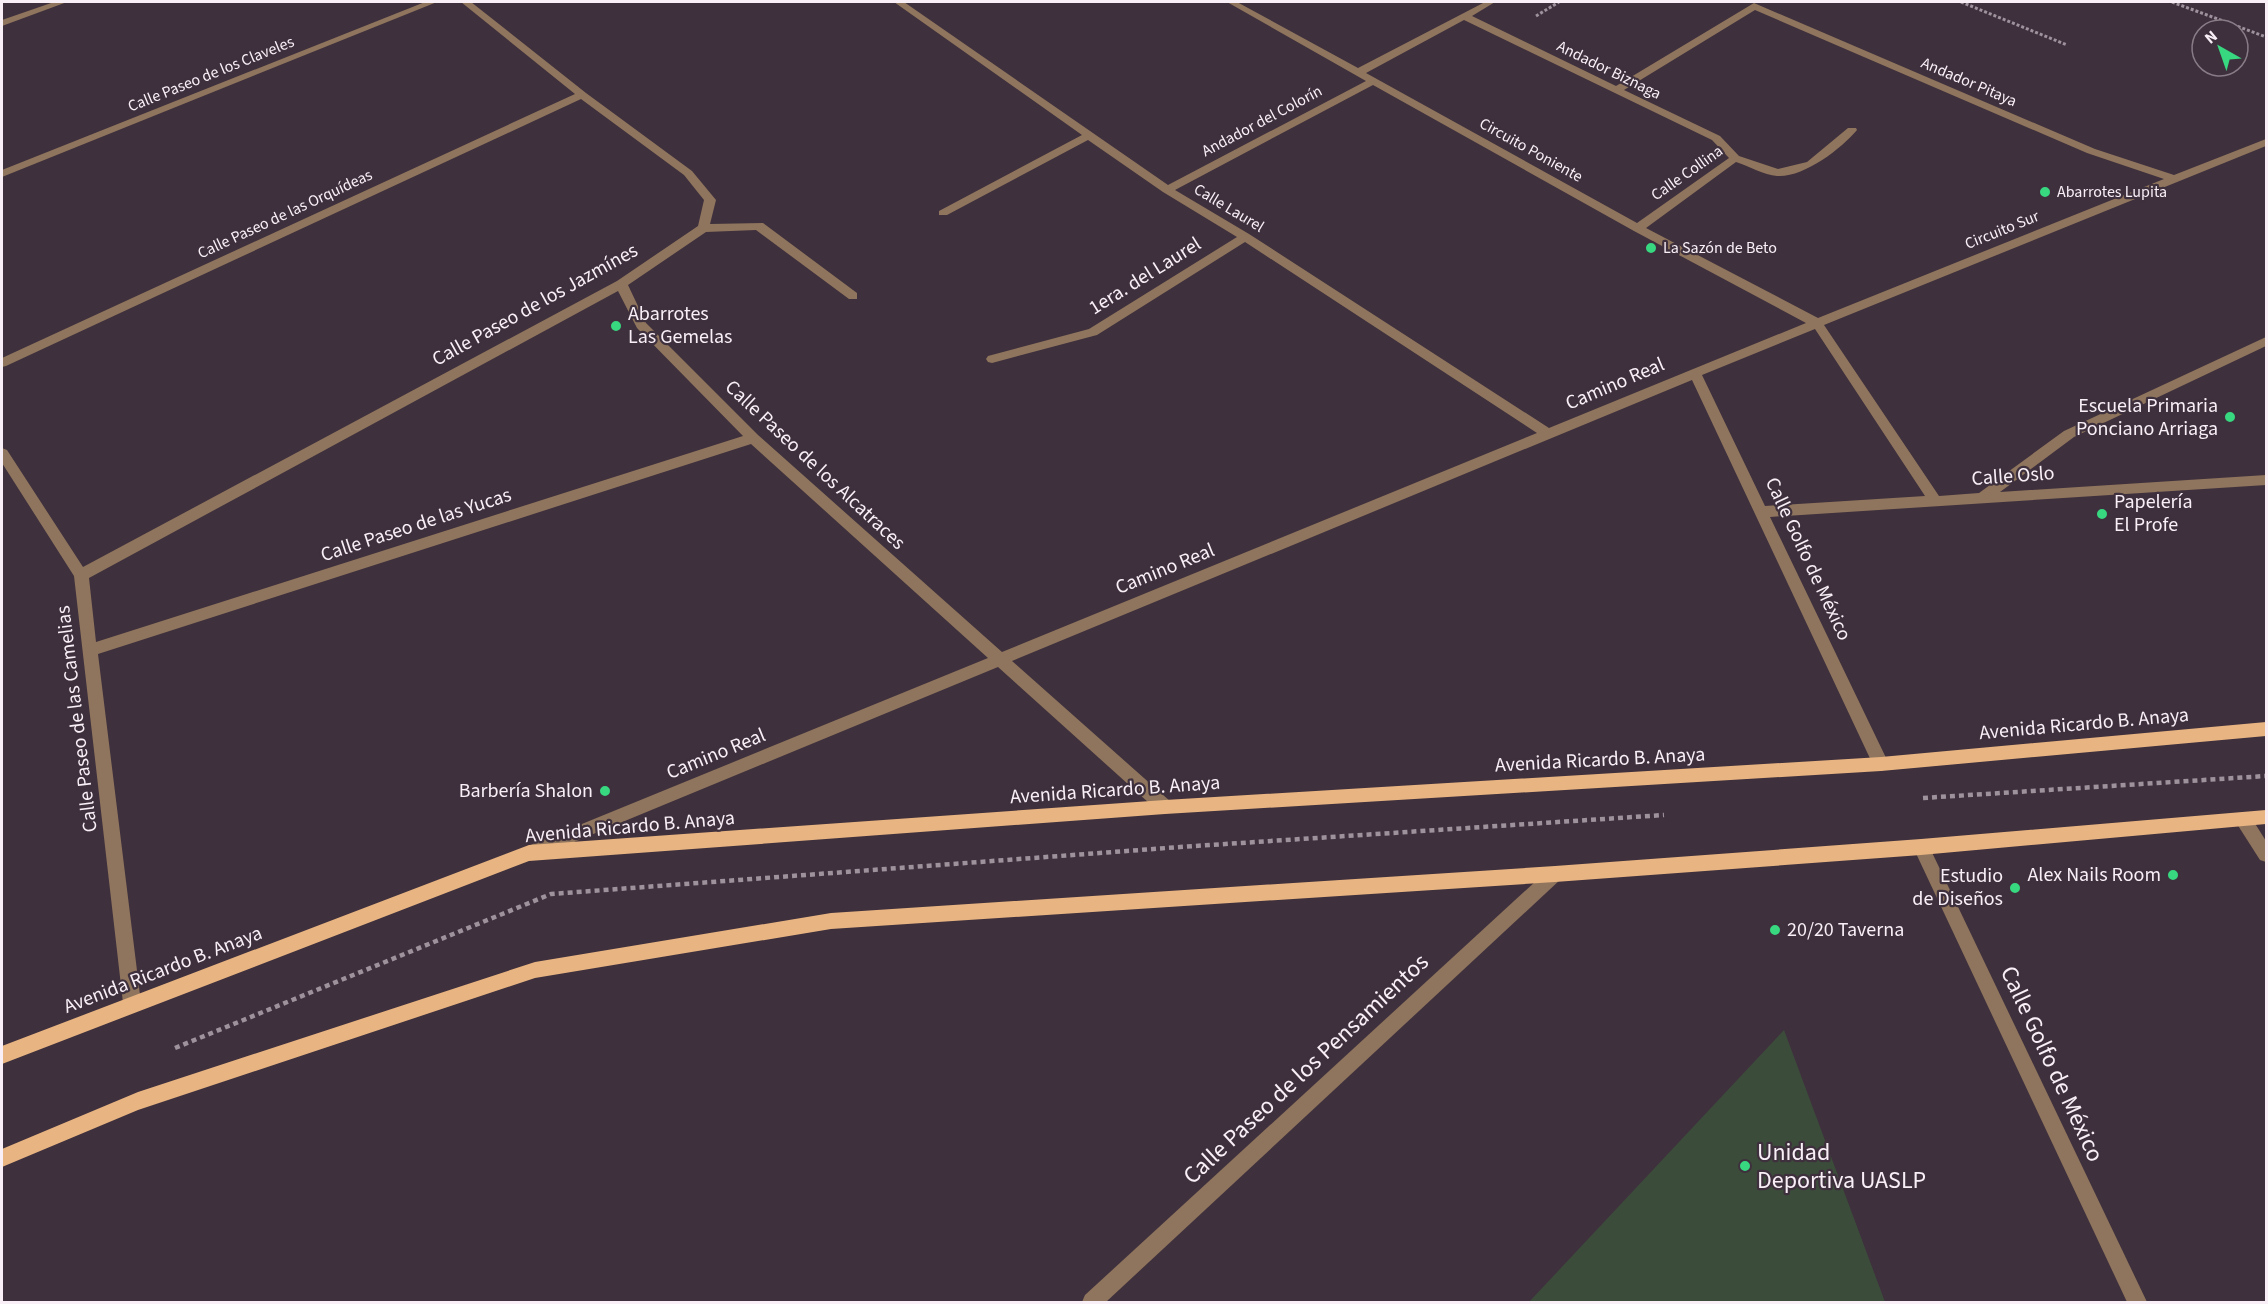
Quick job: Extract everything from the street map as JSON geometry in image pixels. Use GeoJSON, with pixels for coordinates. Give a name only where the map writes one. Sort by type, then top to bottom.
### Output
{"type":"FeatureCollection","features":[{"type":"Feature","properties":{"kind":"main road","name":"Avenida Ricardo B. Anaya"},"geometry":{"type":"LineString","coordinates":[[2,1055],[132,1003],[529,853],[1165,807],[1881,764],[2266,729]]}},
{"type":"Feature","properties":{"kind":"main road"},"geometry":{"type":"LineString","coordinates":[[2,1158],[138,1101],[535,970],[831,921],[1555,874],[1921,847],[2266,818]]}},
{"type":"Feature","properties":{"kind":"street"},"geometry":{"type":"LineString","coordinates":[[2,23],[62,2]]}},
{"type":"Feature","properties":{"kind":"street","name":"Calle Paseo de los Claveles"},"geometry":{"type":"LineString","coordinates":[[2,174],[432,2]]}},
{"type":"Feature","properties":{"kind":"street"},"geometry":{"type":"LineString","coordinates":[[466,2],[582,96],[688,173],[710,200],[703,228],[759,225],[853,296]]}},
{"type":"Feature","properties":{"kind":"street","name":"Calle Laurel"},"geometry":{"type":"LineString","coordinates":[[898,2],[1167,190],[1245,237],[1549,434]]}},
{"type":"Feature","properties":{"kind":"street","name":"Circuito Poniente"},"geometry":{"type":"LineString","coordinates":[[1232,2],[1372,82],[1638,228],[1817,322]]}},
{"type":"Feature","properties":{"kind":"street"},"geometry":{"type":"LineString","coordinates":[[1357,73],[1490,2]]}},
{"type":"Feature","properties":{"kind":"street","name":"Andador Pitaya"},"geometry":{"type":"LineString","coordinates":[[1616,90],[1754,6],[2091,151],[2174,178]]}},
{"type":"Feature","properties":{"kind":"street","name":"Andador Biznaga"},"geometry":{"type":"LineString","coordinates":[[1464,16],[1716,138],[1735,158]]}},
{"type":"Feature","properties":{"kind":"street","name":"Andador del Colorín"},"geometry":{"type":"LineString","coordinates":[[1167,190],[1372,82]]}},
{"type":"Feature","properties":{"kind":"street","name":"Calle Paseo de las Orquídeas"},"geometry":{"type":"LineString","coordinates":[[2,363],[582,96]]}},
{"type":"Feature","properties":{"kind":"street","name":"Calle Collina"},"geometry":{"type":"LineString","coordinates":[[1638,228],[1735,158],[1778,173],[1811,164],[1852,130]]}},
{"type":"Feature","properties":{"kind":"street"},"geometry":{"type":"LineString","coordinates":[[943,213],[1090,135]]}},
{"type":"Feature","properties":{"kind":"street","name":"Circuito Sur"},"geometry":{"type":"LineString","coordinates":[[1817,322],[2266,142]]}},
{"type":"Feature","properties":{"kind":"street","name":"Calle Paseo de los Jazmínes"},"geometry":{"type":"LineString","coordinates":[[81,575],[621,284],[703,228]]}},
{"type":"Feature","properties":{"kind":"street","name":"1era. del Laurel"},"geometry":{"type":"LineString","coordinates":[[992,358],[1093,332],[1245,237]]}},
{"type":"Feature","properties":{"kind":"street","name":"Calle Paseo de los Alcatraces"},"geometry":{"type":"LineString","coordinates":[[621,284],[641,325],[753,438],[1165,807]]}},
{"type":"Feature","properties":{"kind":"street"},"geometry":{"type":"LineString","coordinates":[[1817,322],[1935,501]]}},
{"type":"Feature","properties":{"kind":"street","name":"Camino Real"},"geometry":{"type":"LineString","coordinates":[[529,853],[1817,322]]}},
{"type":"Feature","properties":{"kind":"street"},"geometry":{"type":"LineString","coordinates":[[1982,498],[2068,434],[2266,341]]}},
{"type":"Feature","properties":{"kind":"street","name":"Calle Golfo de México"},"geometry":{"type":"LineString","coordinates":[[1695,373],[1881,764]]}},
{"type":"Feature","properties":{"kind":"street","name":"Calle Paseo de las Yucas"},"geometry":{"type":"LineString","coordinates":[[90,650],[753,438]]}},
{"type":"Feature","properties":{"kind":"street","name":"Calle Paseo de las Camelias"},"geometry":{"type":"LineString","coordinates":[[2,453],[81,575],[132,1003]]}},
{"type":"Feature","properties":{"kind":"street","name":"Calle Oslo"},"geometry":{"type":"LineString","coordinates":[[1761,512],[2266,480]]}},
{"type":"Feature","properties":{"kind":"street"},"geometry":{"type":"LineString","coordinates":[[2243,819],[2266,855]]}},
{"type":"Feature","properties":{"kind":"street","name":"Calle Golfo de México"},"geometry":{"type":"LineString","coordinates":[[1921,847],[2137,1302]]}},
{"type":"Feature","properties":{"kind":"street","name":"Calle Paseo de los Pensamientos"},"geometry":{"type":"LineString","coordinates":[[1092,1302],[1555,874]]}},
{"type":"Feature","properties":{"kind":"path"},"geometry":{"type":"LineString","coordinates":[[1961,2],[2067,45]]}},
{"type":"Feature","properties":{"kind":"path"},"geometry":{"type":"LineString","coordinates":[[2172,2],[2266,37]]}},
{"type":"Feature","properties":{"kind":"green space","name":"Unidad Deportiva UASLP"},"geometry":{"type":"Polygon","coordinates":[[[1784,1030],[1885,1302],[1529,1302],[1784,1030]]]}},
{"type":"Feature","properties":{"kind":"place","name":"Abarrotes Lupita"},"geometry":{"type":"Point","coordinates":[2045,192]}},
{"type":"Feature","properties":{"kind":"place","name":"La Sazón de Beto"},"geometry":{"type":"Point","coordinates":[1651,248]}},
{"type":"Feature","properties":{"kind":"place","name":"Abarrotes Las Gemelas"},"geometry":{"type":"Point","coordinates":[616,326]}},
{"type":"Feature","properties":{"kind":"place","name":"Escuela Primaria Ponciano Arriaga"},"geometry":{"type":"Point","coordinates":[2230,417]}},
{"type":"Feature","properties":{"kind":"place","name":"Papelería El Profe"},"geometry":{"type":"Point","coordinates":[2102,514]}},
{"type":"Feature","properties":{"kind":"place","name":"Barbería Shalon"},"geometry":{"type":"Point","coordinates":[605,791]}},
{"type":"Feature","properties":{"kind":"place","name":"Alex Nails Room"},"geometry":{"type":"Point","coordinates":[2173,875]}},
{"type":"Feature","properties":{"kind":"place","name":"Estudio de Diseños"},"geometry":{"type":"Point","coordinates":[2015,888]}},
{"type":"Feature","properties":{"kind":"place","name":"20/20 Taverna"},"geometry":{"type":"Point","coordinates":[1775,930]}},
{"type":"Feature","properties":{"kind":"place","name":"Unidad Deportiva UASLP"},"geometry":{"type":"Point","coordinates":[1745,1166]}}]}
